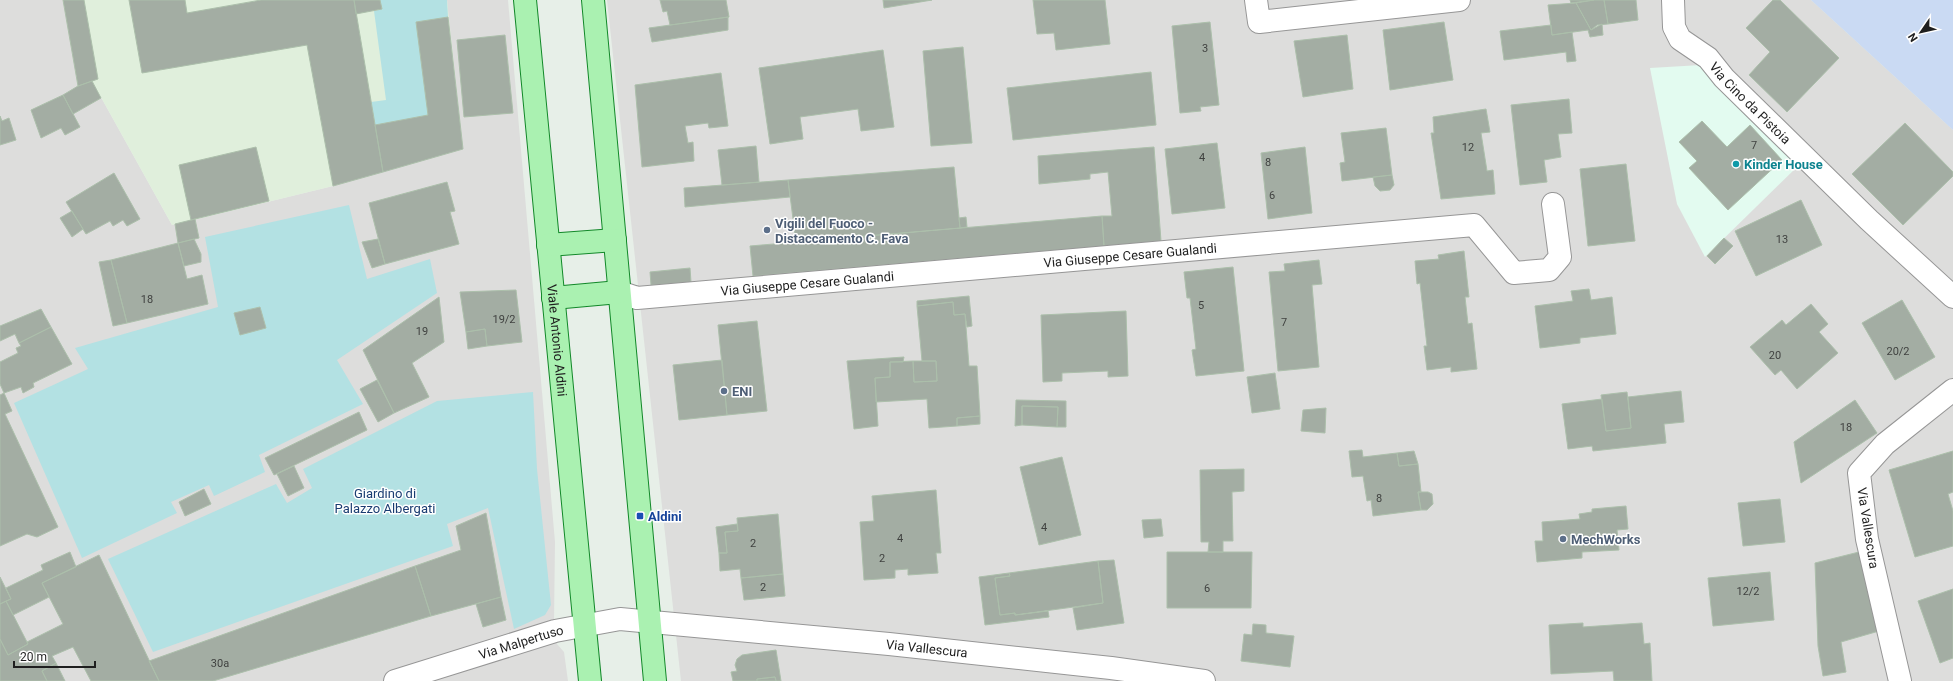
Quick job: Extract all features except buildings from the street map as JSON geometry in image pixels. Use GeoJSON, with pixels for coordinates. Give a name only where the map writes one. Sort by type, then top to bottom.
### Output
{"type":"FeatureCollection","features":[{"type":"Feature","properties":{"kind":"main road","name":"Viale Antonio Aldini"},"geometry":{"type":"LineString","coordinates":[[525,0],[590,681]]}},
{"type":"Feature","properties":{"kind":"main road"},"geometry":{"type":"LineString","coordinates":[[593,0],[655,681]]}},
{"type":"Feature","properties":{"kind":"main road"},"geometry":{"type":"LineString","coordinates":[[548,245],[614,240]]}},
{"type":"Feature","properties":{"kind":"main road"},"geometry":{"type":"LineString","coordinates":[[553,298],[619,292]]}},
{"type":"Feature","properties":{"kind":"street"},"geometry":{"type":"LineString","coordinates":[[1256,0],[1259,22],[1459,0]]}},
{"type":"Feature","properties":{"kind":"street","name":"Via Cino da Pistoia"},"geometry":{"type":"LineString","coordinates":[[1673,0],[1674,27],[1680,39],[1708,58],[1724,78],[1869,220],[1953,296]]}},
{"type":"Feature","properties":{"kind":"street","name":"Via Giuseppe Cesare Gualandi"},"geometry":{"type":"LineString","coordinates":[[619,292],[638,298],[1474,225],[1514,274],[1549,270],[1560,257],[1553,204]]}},
{"type":"Feature","properties":{"kind":"street","name":"Via Vallescura"},"geometry":{"type":"LineString","coordinates":[[1900,681],[1867,538],[1859,473],[1885,444],[1953,390]]}},
{"type":"Feature","properties":{"kind":"street","name":"Via Malpertuso"},"geometry":{"type":"LineString","coordinates":[[395,681],[555,631],[620,619],[649,622]]}},
{"type":"Feature","properties":{"kind":"street","name":"Via Vallescura"},"geometry":{"type":"LineString","coordinates":[[649,622],[889,644],[1111,668],[1204,681]]}},
{"type":"Feature","properties":{"kind":"shaded area"},"geometry":{"type":"Polygon","coordinates":[[[0,0],[63,0],[78,85],[92,81],[172,225],[333,186],[448,17],[447,0],[508,0],[555,542],[554,622],[557,644],[564,652],[568,681],[0,681],[0,0]]]}},
{"type":"Feature","properties":{"kind":"shaded area"},"geometry":{"type":"Polygon","coordinates":[[[63,0],[380,0],[382,9],[447,0],[463,149],[333,186],[172,225],[92,81],[78,86],[63,0]]]}},
{"type":"Feature","properties":{"kind":"shaded area"},"geometry":{"type":"Polygon","coordinates":[[[380,0],[447,0],[382,9],[380,0]]]}},
{"type":"Feature","properties":{"kind":"shaded area"},"geometry":{"type":"Polygon","coordinates":[[[607,0],[1811,0],[1953,130],[1953,681],[681,681],[607,0]]]}},
{"type":"Feature","properties":{"kind":"shaded area"},"geometry":{"type":"Polygon","coordinates":[[[1811,0],[1953,0],[1953,130],[1811,0]]]}},
{"type":"Feature","properties":{"kind":"shaded area"},"geometry":{"type":"Polygon","coordinates":[[[1701,65],[1799,165],[1705,257],[1677,204],[1650,68],[1701,65]]]}},
{"type":"Feature","properties":{"kind":"green space"},"geometry":{"type":"Polygon","coordinates":[[[380,0],[447,0],[448,17],[416,22],[428,115],[375,125],[371,102],[386,100],[374,11],[382,9],[380,0]]]}},
{"type":"Feature","properties":{"kind":"green space"},"geometry":{"type":"Polygon","coordinates":[[[349,205],[367,279],[430,259],[437,293],[337,360],[363,404],[259,455],[265,472],[214,496],[209,485],[171,502],[177,513],[82,558],[14,403],[88,369],[75,348],[218,307],[205,237],[349,205]]]}},
{"type":"Feature","properties":{"kind":"green space","name":"Giardino di Palazzo Albergati"},"geometry":{"type":"Polygon","coordinates":[[[533,392],[537,469],[551,605],[545,615],[514,629],[488,508],[447,524],[453,546],[153,652],[108,559],[276,484],[287,503],[312,488],[303,469],[437,401],[533,392]]]}},
{"type":"Feature","properties":{"kind":"place","name":"Kinder House"},"geometry":{"type":"Point","coordinates":[1736,164]}},
{"type":"Feature","properties":{"kind":"place","name":"Vigili del Fuoco - Distaccamento C. Fava"},"geometry":{"type":"Point","coordinates":[767,230]}},
{"type":"Feature","properties":{"kind":"place","name":"ENI"},"geometry":{"type":"Point","coordinates":[724,391]}},
{"type":"Feature","properties":{"kind":"place","name":"Aldini"},"geometry":{"type":"Point","coordinates":[640,516]}},
{"type":"Feature","properties":{"kind":"place","name":"MechWorks"},"geometry":{"type":"Point","coordinates":[1563,539]}}]}
